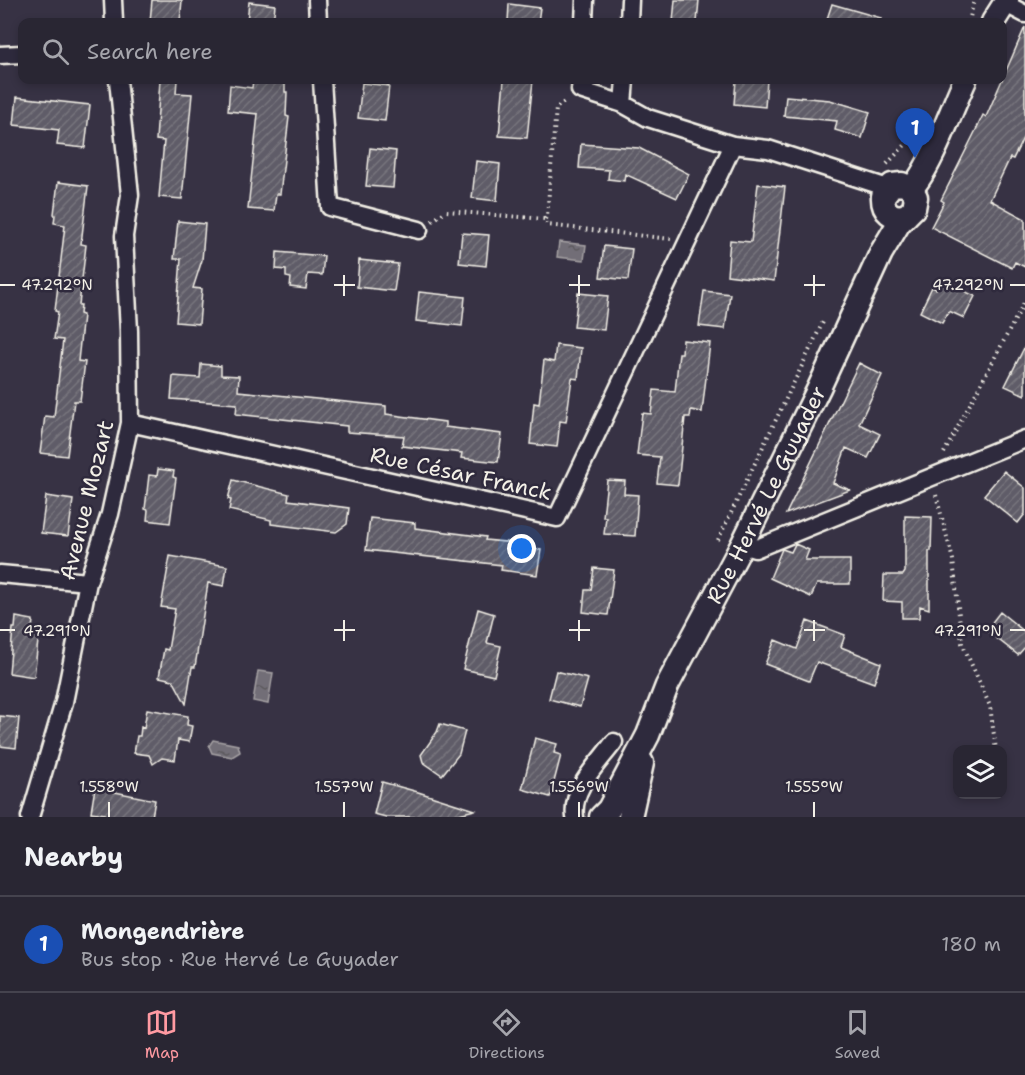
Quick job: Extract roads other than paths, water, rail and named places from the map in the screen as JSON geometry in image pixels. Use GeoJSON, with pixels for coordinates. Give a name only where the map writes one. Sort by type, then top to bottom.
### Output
{"type":"FeatureCollection","features":[{"type":"Feature","properties":{"kind":"street"},"geometry":{"type":"LineString","coordinates":[[113,0],[114,18]]}},
{"type":"Feature","properties":{"kind":"street"},"geometry":{"type":"LineString","coordinates":[[317,0],[318,18]]}},
{"type":"Feature","properties":{"kind":"street"},"geometry":{"type":"LineString","coordinates":[[584,18],[585,0]]}},
{"type":"Feature","properties":{"kind":"street"},"geometry":{"type":"LineString","coordinates":[[629,18],[630,0]]}},
{"type":"Feature","properties":{"kind":"street"},"geometry":{"type":"LineString","coordinates":[[998,18],[1013,6]]}},
{"type":"Feature","properties":{"kind":"street"},"geometry":{"type":"LineString","coordinates":[[0,55],[18,54]]}},
{"type":"Feature","properties":{"kind":"street","name":"Avenue Mozart"},"geometry":{"type":"LineString","coordinates":[[30,817],[64,702],[88,582],[110,514],[130,423],[129,331],[124,236],[130,195],[118,84]]}},
{"type":"Feature","properties":{"kind":"street"},"geometry":{"type":"LineString","coordinates":[[322,84],[330,207],[419,230]]}},
{"type":"Feature","properties":{"kind":"street"},"geometry":{"type":"LineString","coordinates":[[623,104],[625,84]]}},
{"type":"Feature","properties":{"kind":"street"},"geometry":{"type":"LineString","coordinates":[[911,189],[917,183],[935,147],[963,84]]}},
{"type":"Feature","properties":{"kind":"street"},"geometry":{"type":"LineString","coordinates":[[580,85],[648,118],[733,145],[768,149],[883,187],[902,184],[911,189],[916,203],[911,212],[897,213],[883,201],[883,187]]}},
{"type":"Feature","properties":{"kind":"street","name":"Rue César Franck"},"geometry":{"type":"LineString","coordinates":[[130,423],[557,518],[733,145]]}},
{"type":"Feature","properties":{"kind":"street","name":"Rue Hervé Le Guyader"},"geometry":{"type":"LineString","coordinates":[[601,817],[609,809],[648,735],[667,686],[742,545],[819,388],[882,253],[899,223],[897,213]]}},
{"type":"Feature","properties":{"kind":"street"},"geometry":{"type":"LineString","coordinates":[[742,545],[755,549],[1025,440]]}},
{"type":"Feature","properties":{"kind":"street"},"geometry":{"type":"LineString","coordinates":[[0,574],[88,582]]}},
{"type":"Feature","properties":{"kind":"street","name":"Rue Hervé Le Guyader"},"geometry":{"type":"LineString","coordinates":[[630,817],[648,735]]}},
{"type":"Feature","properties":{"kind":"street"},"geometry":{"type":"LineString","coordinates":[[575,817],[574,807],[578,792],[614,742]]}},
{"type":"Feature","properties":{"kind":"water"},"geometry":{"type":"Polygon","coordinates":[[[559,242],[586,245],[584,260],[557,257],[559,242]]]}},
{"type":"Feature","properties":{"kind":"water"},"geometry":{"type":"Polygon","coordinates":[[[258,671],[273,673],[268,704],[253,701],[258,671]]]}},
{"type":"Feature","properties":{"kind":"water"},"geometry":{"type":"Polygon","coordinates":[[[213,740],[238,745],[240,752],[232,757],[212,753],[209,746],[213,740]]]}},
{"type":"Feature","properties":{"kind":"place","name":"Mongendrière"},"geometry":{"type":"Point","coordinates":[915,158]}}]}
